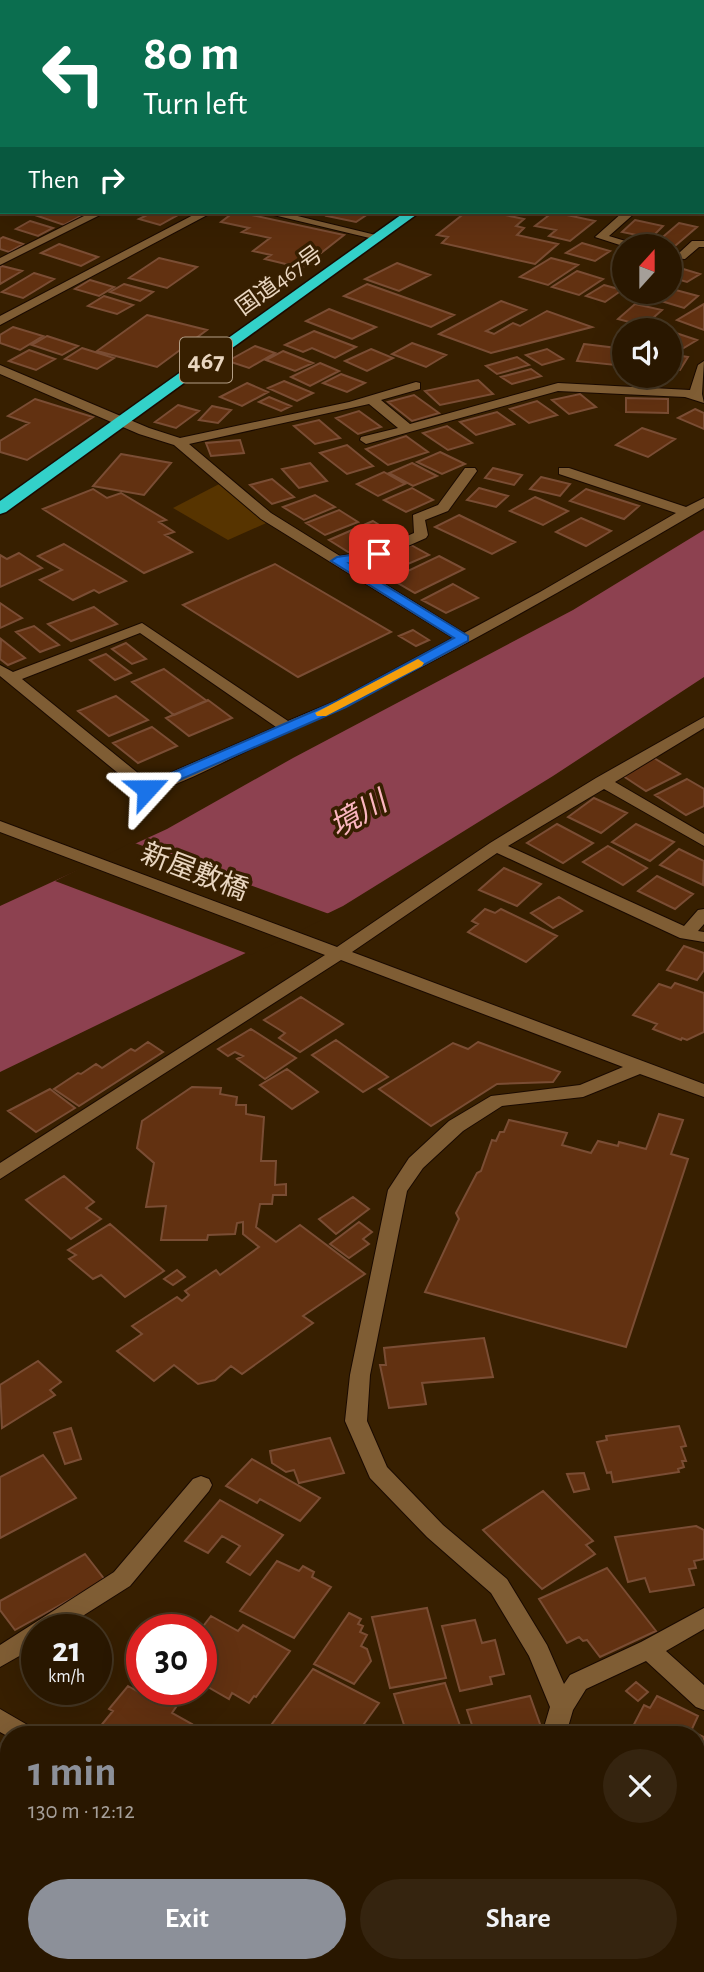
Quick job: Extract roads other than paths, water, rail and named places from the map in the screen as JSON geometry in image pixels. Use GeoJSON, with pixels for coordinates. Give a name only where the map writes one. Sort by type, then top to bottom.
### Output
{"type":"FeatureCollection","features":[{"type":"Feature","properties":{"kind":"highway","name":"国道467号"},"geometry":{"type":"LineString","coordinates":[[0,509],[410,214]]}},
{"type":"Feature","properties":{"kind":"street"},"geometry":{"type":"LineString","coordinates":[[0,262],[96,214]]}},
{"type":"Feature","properties":{"kind":"street"},"geometry":{"type":"LineString","coordinates":[[0,321],[203,214]]}},
{"type":"Feature","properties":{"kind":"street"},"geometry":{"type":"LineString","coordinates":[[276,214],[378,237]]}},
{"type":"Feature","properties":{"kind":"street"},"geometry":{"type":"LineString","coordinates":[[612,240],[601,237],[628,214]]}},
{"type":"Feature","properties":{"kind":"street"},"geometry":{"type":"LineString","coordinates":[[682,251],[696,243],[704,244]]}},
{"type":"Feature","properties":{"kind":"street"},"geometry":{"type":"LineString","coordinates":[[366,440],[558,387],[687,393],[700,397],[704,365]]}},
{"type":"Feature","properties":{"kind":"street"},"geometry":{"type":"LineString","coordinates":[[0,369],[121,421],[179,442],[266,516],[464,639]]}},
{"type":"Feature","properties":{"kind":"street"},"geometry":{"type":"LineString","coordinates":[[179,442],[371,399],[416,386]]}},
{"type":"Feature","properties":{"kind":"street"},"geometry":{"type":"LineString","coordinates":[[371,399],[408,429]]}},
{"type":"Feature","properties":{"kind":"street"},"geometry":{"type":"LineString","coordinates":[[337,561],[379,554],[421,535],[418,518],[443,508],[470,471]]}},
{"type":"Feature","properties":{"kind":"street"},"geometry":{"type":"LineString","coordinates":[[564,471],[687,512]]}},
{"type":"Feature","properties":{"kind":"street"},"geometry":{"type":"LineString","coordinates":[[6,673],[147,789],[341,704],[569,582],[704,502]]}},
{"type":"Feature","properties":{"kind":"street"},"geometry":{"type":"LineString","coordinates":[[6,673],[142,627],[229,690],[288,727]]}},
{"type":"Feature","properties":{"kind":"street"},"geometry":{"type":"LineString","coordinates":[[0,1172],[340,953],[496,846],[704,722]]}},
{"type":"Feature","properties":{"kind":"street"},"geometry":{"type":"LineString","coordinates":[[603,781],[704,841]]}},
{"type":"Feature","properties":{"kind":"street","name":"新屋敷橋"},"geometry":{"type":"LineString","coordinates":[[0,826],[704,1091]]}},
{"type":"Feature","properties":{"kind":"street"},"geometry":{"type":"LineString","coordinates":[[496,846],[686,934],[704,937]]}},
{"type":"Feature","properties":{"kind":"street"},"geometry":{"type":"LineString","coordinates":[[686,934],[704,914]]}},
{"type":"Feature","properties":{"kind":"street"},"geometry":{"type":"LineString","coordinates":[[562,1707],[540,1651],[499,1586],[435,1531],[378,1472],[356,1421],[360,1375],[398,1190],[416,1163],[456,1126],[498,1100],[583,1091],[640,1067]]}},
{"type":"Feature","properties":{"kind":"street"},"geometry":{"type":"LineString","coordinates":[[67,1614],[122,1579],[201,1485]]}},
{"type":"Feature","properties":{"kind":"street"},"geometry":{"type":"LineString","coordinates":[[556,1726],[562,1707],[579,1682],[649,1649],[704,1618]]}},
{"type":"Feature","properties":{"kind":"street"},"geometry":{"type":"LineString","coordinates":[[0,1657],[21,1644]]}},
{"type":"Feature","properties":{"kind":"street"},"geometry":{"type":"LineString","coordinates":[[649,1649],[704,1700]]}},
{"type":"Feature","properties":{"kind":"water","name":"境川"},"geometry":{"type":"Polygon","coordinates":[[[704,530],[704,677],[553,776],[343,906],[0,1072],[0,906],[167,829],[293,758],[573,610],[704,530]]]}}]}
